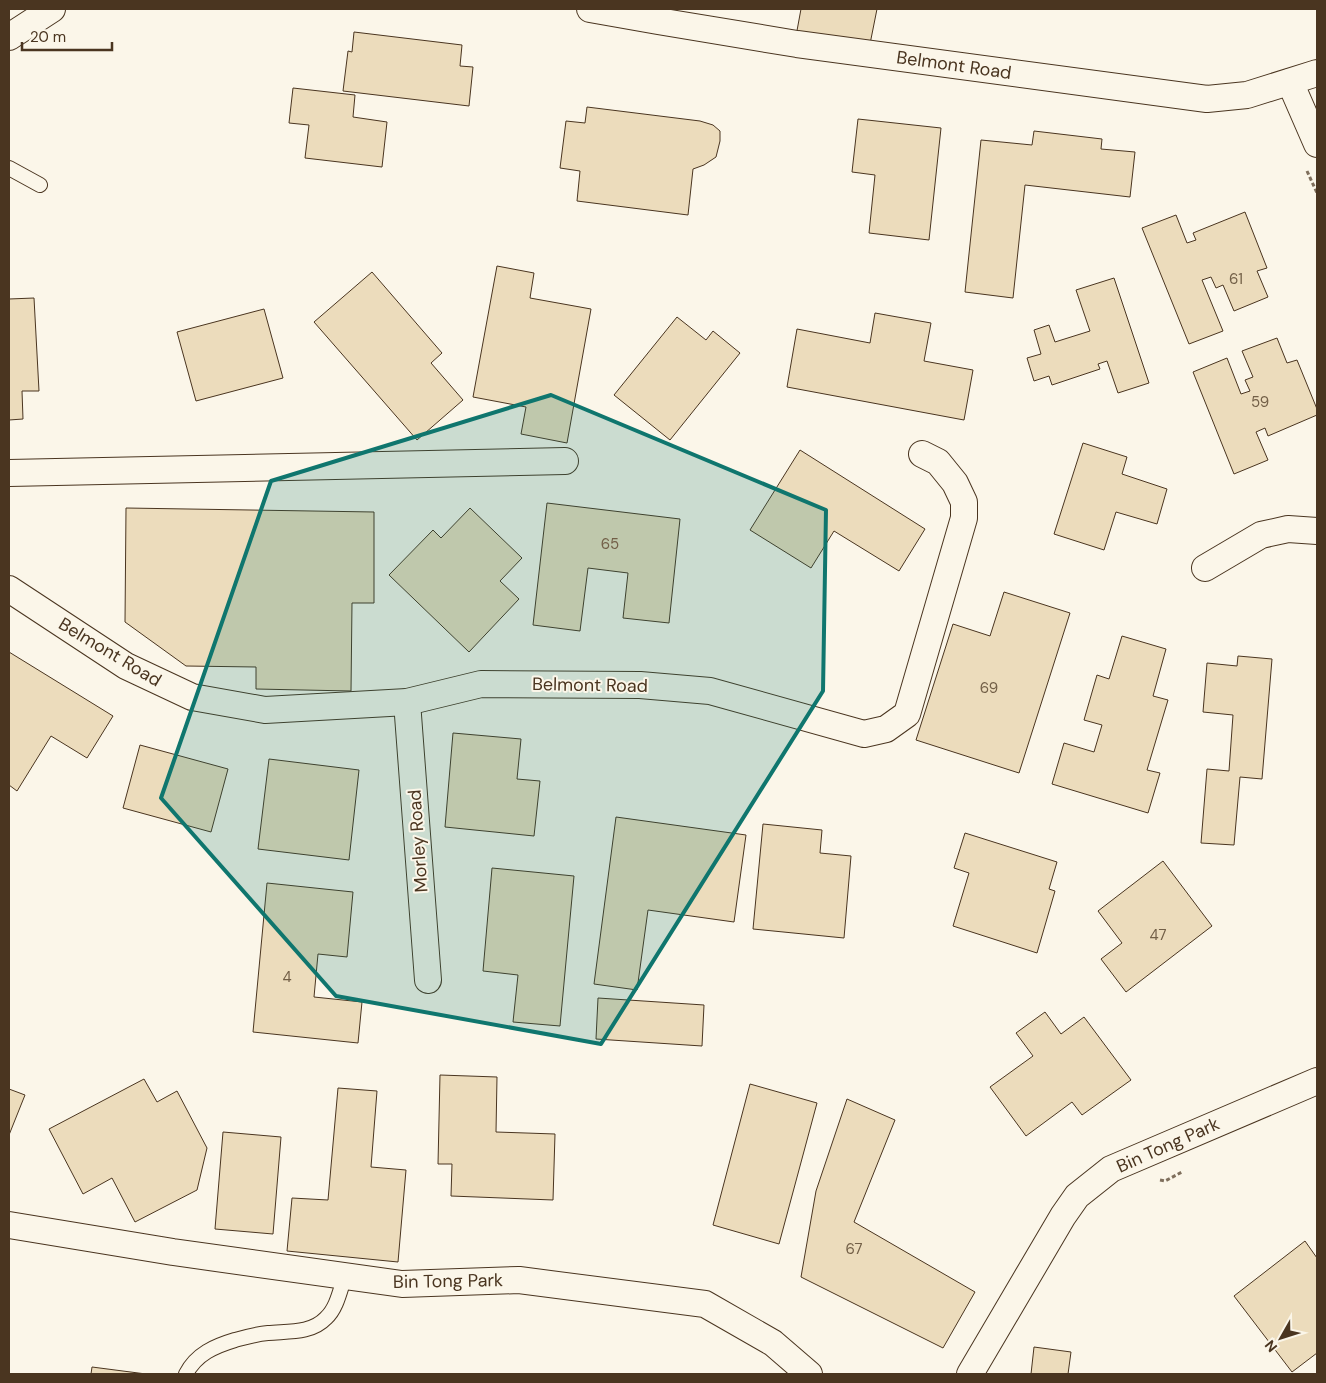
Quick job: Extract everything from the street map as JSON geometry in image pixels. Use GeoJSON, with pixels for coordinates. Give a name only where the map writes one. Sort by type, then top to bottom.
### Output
{"type":"FeatureCollection","features":[{"type":"Feature","properties":{"kind":"street"},"geometry":{"type":"LineString","coordinates":[[9,37],[52,9]]}},
{"type":"Feature","properties":{"kind":"street","name":"Belmont Road"},"geometry":{"type":"LineString","coordinates":[[590,9],[797,44],[1207,99],[1247,95],[1317,73]]}},
{"type":"Feature","properties":{"kind":"street"},"geometry":{"type":"LineString","coordinates":[[1290,82],[1317,144]]}},
{"type":"Feature","properties":{"kind":"street","name":"Belmont Road"},"geometry":{"type":"LineString","coordinates":[[11,595],[126,666],[192,698],[265,710],[407,702],[481,684],[640,685],[710,691],[864,734],[886,729],[907,714],[964,518],[964,502],[955,483],[938,462],[922,454]]}},
{"type":"Feature","properties":{"kind":"street"},"geometry":{"type":"LineString","coordinates":[[9,472],[565,461]]}},
{"type":"Feature","properties":{"kind":"street"},"geometry":{"type":"LineString","coordinates":[[1204,568],[1261,535],[1288,529],[1317,530]]}},
{"type":"Feature","properties":{"kind":"street","name":"Morley Road"},"geometry":{"type":"LineString","coordinates":[[407,702],[428,980]]}},
{"type":"Feature","properties":{"kind":"street","name":"Bin Tong Park"},"geometry":{"type":"LineString","coordinates":[[970,1374],[1063,1216],[1077,1196],[1111,1169],[1317,1081]]}},
{"type":"Feature","properties":{"kind":"street","name":"Bin Tong Park"},"geometry":{"type":"LineString","coordinates":[[9,1225],[173,1252],[402,1284],[519,1280],[705,1304],[773,1343],[809,1374]]}},
{"type":"Feature","properties":{"kind":"lane"},"geometry":{"type":"LineString","coordinates":[[9,168],[40,185]]}},
{"type":"Feature","properties":{"kind":"lane"},"geometry":{"type":"LineString","coordinates":[[186,1374],[190,1366],[204,1353],[219,1345],[252,1334],[298,1331],[309,1329],[318,1324],[326,1319],[332,1310],[344,1276]]}},
{"type":"Feature","properties":{"kind":"highlighted area"},"geometry":{"type":"Polygon","coordinates":[[[551,395],[826,510],[823,691],[601,1044],[336,996],[161,798],[271,481],[551,395]]]}},
{"type":"Feature","properties":{"kind":"building"},"geometry":{"type":"Polygon","coordinates":[[[801,9],[877,9],[869,49],[796,36],[801,9]]]}},
{"type":"Feature","properties":{"kind":"building"},"geometry":{"type":"Polygon","coordinates":[[[354,32],[462,45],[460,66],[473,67],[469,106],[343,91],[348,51],[352,52],[354,32]]]}},
{"type":"Feature","properties":{"kind":"building"},"geometry":{"type":"Polygon","coordinates":[[[293,88],[355,95],[353,117],[387,122],[382,167],[305,158],[309,125],[289,123],[293,88]]]}},
{"type":"Feature","properties":{"kind":"building"},"geometry":{"type":"Polygon","coordinates":[[[587,107],[700,121],[713,125],[720,131],[720,141],[716,157],[704,165],[693,169],[688,215],[577,201],[580,171],[560,168],[566,121],[585,123],[587,107]]]}},
{"type":"Feature","properties":{"kind":"building"},"geometry":{"type":"Polygon","coordinates":[[[858,119],[941,128],[929,240],[869,233],[875,175],[852,172],[858,119]]]}},
{"type":"Feature","properties":{"kind":"building"},"geometry":{"type":"Polygon","coordinates":[[[1034,131],[1102,139],[1101,149],[1135,152],[1130,197],[1025,185],[1013,298],[965,292],[981,140],[1032,145],[1034,131]]]}},
{"type":"Feature","properties":{"kind":"building"},"geometry":{"type":"Polygon","coordinates":[[[1245,212],[1267,268],[1257,271],[1268,297],[1234,311],[1223,285],[1216,288],[1211,277],[1202,280],[1223,331],[1189,344],[1142,228],[1176,215],[1187,243],[1196,240],[1193,233],[1245,212]]]}},
{"type":"Feature","properties":{"kind":"building"},"geometry":{"type":"Polygon","coordinates":[[[497,266],[534,273],[530,298],[591,309],[567,443],[521,434],[526,407],[473,397],[497,266]]]}},
{"type":"Feature","properties":{"kind":"building"},"geometry":{"type":"Polygon","coordinates":[[[372,272],[442,353],[431,363],[463,400],[417,440],[314,322],[372,272]]]}},
{"type":"Feature","properties":{"kind":"building"},"geometry":{"type":"Polygon","coordinates":[[[1114,278],[1149,383],[1118,393],[1107,361],[1098,364],[1100,369],[1052,385],[1049,376],[1034,381],[1027,358],[1041,354],[1034,330],[1049,325],[1055,342],[1090,331],[1076,290],[1114,278]]]}},
{"type":"Feature","properties":{"kind":"building"},"geometry":{"type":"Polygon","coordinates":[[[34,298],[39,391],[22,391],[23,419],[9,420],[9,299],[34,298]]]}},
{"type":"Feature","properties":{"kind":"building"},"geometry":{"type":"Polygon","coordinates":[[[264,309],[283,378],[196,401],[177,332],[264,309]]]}},
{"type":"Feature","properties":{"kind":"building"},"geometry":{"type":"Polygon","coordinates":[[[875,313],[931,323],[924,361],[973,370],[964,420],[787,387],[797,329],[870,343],[875,313]]]}},
{"type":"Feature","properties":{"kind":"building"},"geometry":{"type":"Polygon","coordinates":[[[677,317],[706,340],[713,331],[740,353],[670,440],[614,395],[677,317]]]}},
{"type":"Feature","properties":{"kind":"building"},"geometry":{"type":"Polygon","coordinates":[[[1277,338],[1287,363],[1297,360],[1317,409],[1317,415],[1268,436],[1265,428],[1256,432],[1268,460],[1234,474],[1193,372],[1227,358],[1241,394],[1250,391],[1245,380],[1253,377],[1242,351],[1277,338]]]}},
{"type":"Feature","properties":{"kind":"building"},"geometry":{"type":"Polygon","coordinates":[[[1083,443],[1127,457],[1122,474],[1167,489],[1157,524],[1116,512],[1104,550],[1054,534],[1083,443]]]}},
{"type":"Feature","properties":{"kind":"building"},"geometry":{"type":"Polygon","coordinates":[[[800,450],[925,529],[899,571],[834,531],[811,568],[750,530],[800,450]]]}},
{"type":"Feature","properties":{"kind":"building"},"geometry":{"type":"Polygon","coordinates":[[[547,503],[680,519],[669,623],[623,618],[628,573],[588,568],[580,631],[533,625],[547,503]]]}},
{"type":"Feature","properties":{"kind":"building"},"geometry":{"type":"Polygon","coordinates":[[[126,508],[374,512],[374,603],[352,603],[351,691],[256,689],[256,667],[186,666],[125,622],[126,508]]]}},
{"type":"Feature","properties":{"kind":"building"},"geometry":{"type":"Polygon","coordinates":[[[470,508],[522,558],[500,581],[519,599],[469,652],[389,575],[433,530],[441,538],[470,508]]]}},
{"type":"Feature","properties":{"kind":"building"},"geometry":{"type":"Polygon","coordinates":[[[1004,592],[1070,613],[1019,773],[916,740],[953,624],[990,636],[1004,592]]]}},
{"type":"Feature","properties":{"kind":"building"},"geometry":{"type":"Polygon","coordinates":[[[1122,636],[1166,649],[1153,696],[1168,700],[1147,770],[1160,773],[1148,813],[1052,784],[1064,743],[1094,752],[1102,725],[1084,720],[1097,675],[1109,679],[1122,636]]]}},
{"type":"Feature","properties":{"kind":"building"},"geometry":{"type":"Polygon","coordinates":[[[9,652],[113,716],[87,758],[51,736],[17,791],[9,785],[9,652]]]}},
{"type":"Feature","properties":{"kind":"building"},"geometry":{"type":"Polygon","coordinates":[[[1238,656],[1272,659],[1262,779],[1240,777],[1234,845],[1201,843],[1207,769],[1229,771],[1233,715],[1203,712],[1207,663],[1237,666],[1238,656]]]}},
{"type":"Feature","properties":{"kind":"building"},"geometry":{"type":"Polygon","coordinates":[[[453,733],[521,739],[517,779],[540,781],[534,836],[445,827],[453,733]]]}},
{"type":"Feature","properties":{"kind":"building"},"geometry":{"type":"Polygon","coordinates":[[[140,745],[228,769],[211,832],[123,808],[140,745]]]}},
{"type":"Feature","properties":{"kind":"building"},"geometry":{"type":"Polygon","coordinates":[[[269,759],[359,770],[349,860],[258,849],[269,759]]]}},
{"type":"Feature","properties":{"kind":"building"},"geometry":{"type":"Polygon","coordinates":[[[616,817],[746,835],[734,922],[648,910],[637,990],[594,984],[616,817]]]}},
{"type":"Feature","properties":{"kind":"building"},"geometry":{"type":"Polygon","coordinates":[[[763,824],[822,830],[820,853],[851,856],[844,938],[753,929],[763,824]]]}},
{"type":"Feature","properties":{"kind":"building"},"geometry":{"type":"Polygon","coordinates":[[[965,833],[1057,862],[1049,889],[1055,891],[1037,953],[953,926],[969,873],[954,868],[965,833]]]}},
{"type":"Feature","properties":{"kind":"building"},"geometry":{"type":"Polygon","coordinates":[[[1163,861],[1212,926],[1126,992],[1101,959],[1122,943],[1098,911],[1163,861]]]}},
{"type":"Feature","properties":{"kind":"building"},"geometry":{"type":"Polygon","coordinates":[[[492,868],[574,876],[560,1026],[513,1022],[518,975],[483,971],[492,868]]]}},
{"type":"Feature","properties":{"kind":"building"},"geometry":{"type":"Polygon","coordinates":[[[267,883],[353,892],[347,957],[318,954],[314,997],[362,1002],[358,1043],[253,1032],[267,883]]]}},
{"type":"Feature","properties":{"kind":"building"},"geometry":{"type":"Polygon","coordinates":[[[598,998],[704,1005],[702,1046],[596,1039],[598,998]]]}},
{"type":"Feature","properties":{"kind":"building"},"geometry":{"type":"Polygon","coordinates":[[[1045,1012],[1061,1034],[1084,1017],[1131,1080],[1082,1115],[1072,1102],[1026,1136],[990,1087],[1033,1056],[1016,1033],[1045,1012]]]}},
{"type":"Feature","properties":{"kind":"building"},"geometry":{"type":"Polygon","coordinates":[[[440,1075],[497,1077],[496,1132],[555,1134],[553,1200],[451,1196],[452,1164],[438,1164],[440,1075]]]}},
{"type":"Feature","properties":{"kind":"building"},"geometry":{"type":"Polygon","coordinates":[[[144,1079],[157,1102],[177,1091],[207,1148],[197,1190],[135,1222],[112,1178],[83,1194],[49,1129],[144,1079]]]}},
{"type":"Feature","properties":{"kind":"building"},"geometry":{"type":"Polygon","coordinates":[[[750,1084],[817,1103],[779,1244],[713,1225],[750,1084]]]}},
{"type":"Feature","properties":{"kind":"building"},"geometry":{"type":"Polygon","coordinates":[[[338,1088],[377,1091],[371,1167],[406,1170],[398,1262],[287,1251],[292,1198],[328,1200],[338,1088]]]}},
{"type":"Feature","properties":{"kind":"building"},"geometry":{"type":"Polygon","coordinates":[[[9,1089],[25,1095],[9,1135],[9,1089]]]}},
{"type":"Feature","properties":{"kind":"building"},"geometry":{"type":"Polygon","coordinates":[[[847,1099],[895,1120],[854,1222],[975,1292],[943,1348],[801,1277],[816,1191],[847,1099]]]}},
{"type":"Feature","properties":{"kind":"building"},"geometry":{"type":"Polygon","coordinates":[[[223,1132],[281,1137],[273,1234],[215,1229],[223,1132]]]}},
{"type":"Feature","properties":{"kind":"building"},"geometry":{"type":"Polygon","coordinates":[[[1305,1241],[1317,1258],[1317,1353],[1292,1372],[1234,1296],[1305,1241]]]}},
{"type":"Feature","properties":{"kind":"building"},"geometry":{"type":"Polygon","coordinates":[[[1034,1347],[1071,1352],[1068,1374],[1031,1374],[1034,1347]]]}},
{"type":"Feature","properties":{"kind":"building"},"geometry":{"type":"Polygon","coordinates":[[[92,1367],[146,1374],[91,1374],[92,1367]]]}}]}
